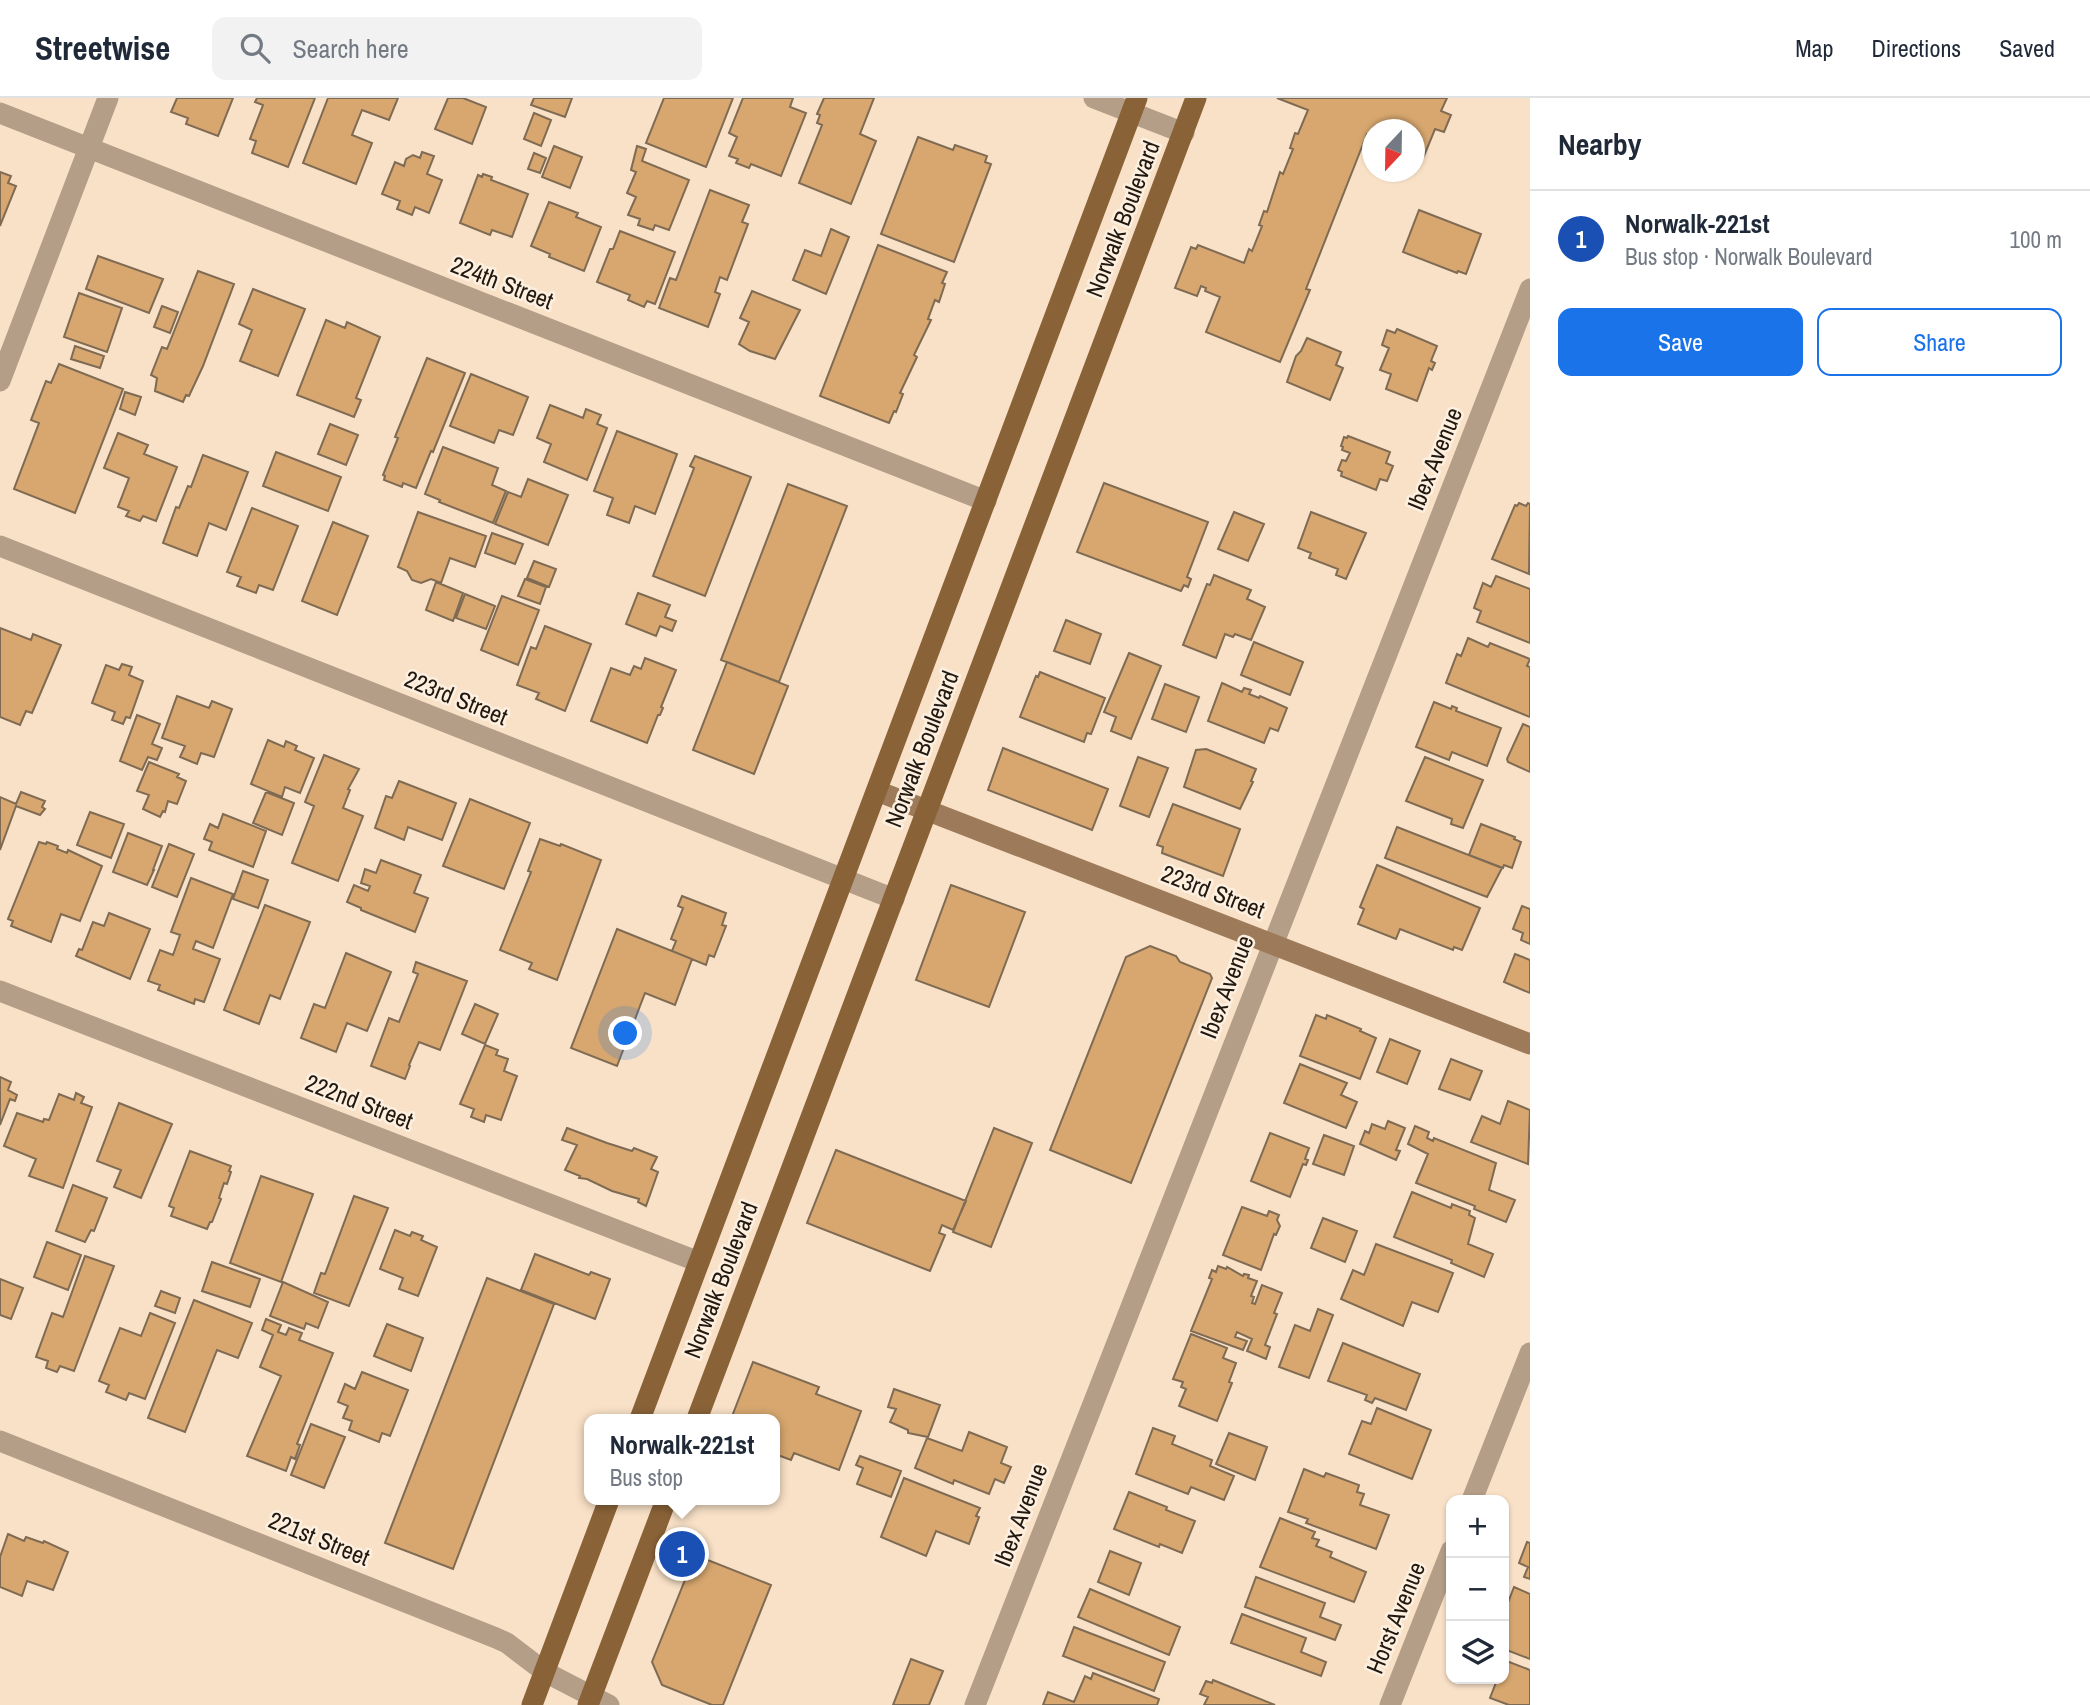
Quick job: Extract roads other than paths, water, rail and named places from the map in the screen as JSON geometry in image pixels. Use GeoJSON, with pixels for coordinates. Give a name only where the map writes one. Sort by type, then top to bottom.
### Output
{"type":"FeatureCollection","features":[{"type":"Feature","properties":{"kind":"main road","name":"Norwalk Boulevard"},"geometry":{"type":"LineString","coordinates":[[699,1414],[1196,98]]}},
{"type":"Feature","properties":{"kind":"main road","name":"Norwalk Boulevard"},"geometry":{"type":"LineString","coordinates":[[642,1414],[1135,105]]}},
{"type":"Feature","properties":{"kind":"main road"},"geometry":{"type":"LineString","coordinates":[[532,1705],[607,1505]]}},
{"type":"Feature","properties":{"kind":"main road"},"geometry":{"type":"LineString","coordinates":[[596,1702],[664,1505]]}},
{"type":"Feature","properties":{"kind":"street"},"geometry":{"type":"LineString","coordinates":[[0,381],[108,98]]}},
{"type":"Feature","properties":{"kind":"street"},"geometry":{"type":"LineString","coordinates":[[1094,98],[1135,105],[1184,133]]}},
{"type":"Feature","properties":{"kind":"street","name":"224th Street"},"geometry":{"type":"LineString","coordinates":[[0,113],[986,501]]}},
{"type":"Feature","properties":{"kind":"street","name":"Ibex Avenue"},"geometry":{"type":"LineString","coordinates":[[975,1705],[1530,289]]}},
{"type":"Feature","properties":{"kind":"street","name":"223rd Street"},"geometry":{"type":"LineString","coordinates":[[0,546],[894,899]]}},
{"type":"Feature","properties":{"kind":"street","name":"223rd Street"},"geometry":{"type":"LineString","coordinates":[[877,791],[1530,1044]]}},
{"type":"Feature","properties":{"kind":"street","name":"222nd Street"},"geometry":{"type":"LineString","coordinates":[[0,991],[699,1262]]}},
{"type":"Feature","properties":{"kind":"street"},"geometry":{"type":"LineString","coordinates":[[1474,1495],[1530,1353]]}},
{"type":"Feature","properties":{"kind":"street","name":"221st Street"},"geometry":{"type":"LineString","coordinates":[[0,1441],[496,1638],[507,1643],[545,1672],[596,1702]]}},
{"type":"Feature","properties":{"kind":"street","name":"Horst Avenue"},"geometry":{"type":"LineString","coordinates":[[1390,1705],[1448,1558]]}},
{"type":"Feature","properties":{"kind":"place","name":"Norwalk-221st"},"geometry":{"type":"Point","coordinates":[682,1554]}}]}
